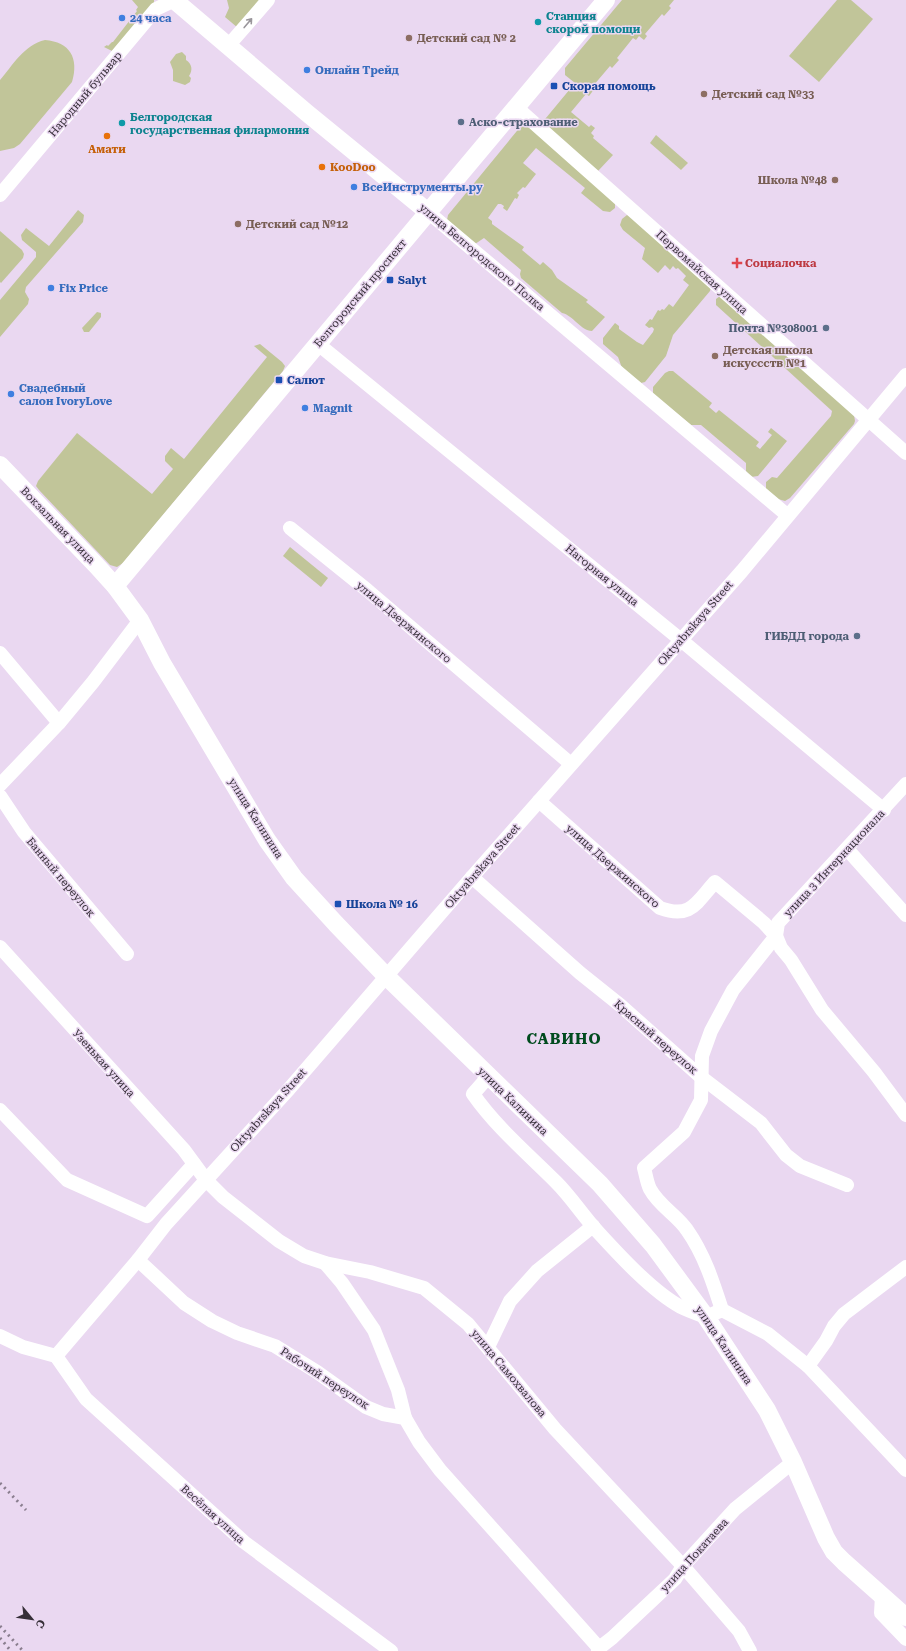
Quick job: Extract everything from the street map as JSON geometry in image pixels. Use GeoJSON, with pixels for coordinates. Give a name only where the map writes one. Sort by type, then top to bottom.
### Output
{"type":"FeatureCollection","features":[{"type":"Feature","properties":{"kind":"main road","name":"улица Белгородского Полка"},"geometry":{"type":"LineString","coordinates":[[175,0],[228,46],[428,212]]}},
{"type":"Feature","properties":{"kind":"main road","name":"Белгородский проспект"},"geometry":{"type":"LineString","coordinates":[[115,586],[606,0]]}},
{"type":"Feature","properties":{"kind":"main road","name":"Вокзальная улица"},"geometry":{"type":"LineString","coordinates":[[0,465],[115,586]]}},
{"type":"Feature","properties":{"kind":"main road","name":"улица Калинина"},"geometry":{"type":"LineString","coordinates":[[115,586],[140,620],[162,664],[267,840],[294,878],[386,976],[488,1077],[600,1184],[714,1313],[767,1410],[793,1462],[826,1538],[834,1552],[906,1617]]}},
{"type":"Feature","properties":{"kind":"street","name":"Народный бульвар"},"geometry":{"type":"LineString","coordinates":[[0,195],[156,9],[175,0]]}},
{"type":"Feature","properties":{"kind":"street"},"geometry":{"type":"LineString","coordinates":[[228,46],[268,0]]}},
{"type":"Feature","properties":{"kind":"street","name":"Первомайская улица"},"geometry":{"type":"LineString","coordinates":[[516,107],[868,421],[906,453]]}},
{"type":"Feature","properties":{"kind":"street","name":"улица Белгородского Полка"},"geometry":{"type":"LineString","coordinates":[[428,212],[787,516]]}},
{"type":"Feature","properties":{"kind":"street","name":"Нагорная улица"},"geometry":{"type":"LineString","coordinates":[[318,344],[681,640],[884,810]]}},
{"type":"Feature","properties":{"kind":"street","name":"Oktyabrskaya Street"},"geometry":{"type":"LineString","coordinates":[[56,1356],[138,1260],[166,1224],[288,1089],[571,764],[742,571],[906,375]]}},
{"type":"Feature","properties":{"kind":"street","name":"улица Дзержинского"},"geometry":{"type":"LineString","coordinates":[[290,528],[367,590],[571,764]]}},
{"type":"Feature","properties":{"kind":"street"},"geometry":{"type":"LineString","coordinates":[[0,785],[59,723],[93,682],[140,620]]}},
{"type":"Feature","properties":{"kind":"street"},"geometry":{"type":"LineString","coordinates":[[0,653],[59,723]]}},
{"type":"Feature","properties":{"kind":"street","name":"улица 3 Интернационала"},"geometry":{"type":"LineString","coordinates":[[714,1313],[714,1284],[700,1250],[687,1229],[675,1216],[658,1202],[650,1188],[644,1168],[684,1132],[701,1100],[702,1056],[719,1017],[733,990],[776,936],[778,923],[884,810],[906,784]]}},
{"type":"Feature","properties":{"kind":"street","name":"Банный переулок"},"geometry":{"type":"LineString","coordinates":[[0,796],[24,832],[126,954]]}},
{"type":"Feature","properties":{"kind":"street","name":"улица Дзержинского"},"geometry":{"type":"LineString","coordinates":[[539,801],[660,908],[673,913],[688,911],[715,882],[764,923],[776,936],[781,948],[791,960],[822,1010],[874,1072],[906,1115]]}},
{"type":"Feature","properties":{"kind":"street"},"geometry":{"type":"LineString","coordinates":[[848,849],[906,915]]}},
{"type":"Feature","properties":{"kind":"street","name":"Красный переулок"},"geometry":{"type":"LineString","coordinates":[[472,877],[580,973],[620,1005],[701,1077],[761,1123],[786,1155],[800,1166],[847,1185]]}},
{"type":"Feature","properties":{"kind":"street","name":"Узенькая улица"},"geometry":{"type":"LineString","coordinates":[[0,947],[184,1150],[206,1180]]}},
{"type":"Feature","properties":{"kind":"street"},"geometry":{"type":"LineString","coordinates":[[488,1077],[473,1094],[481,1106],[510,1138],[557,1183],[580,1208],[593,1226],[648,1283],[680,1307],[714,1313],[768,1334],[808,1366],[906,1470]]}},
{"type":"Feature","properties":{"kind":"street"},"geometry":{"type":"LineString","coordinates":[[0,1110],[67,1180],[147,1216],[194,1164]]}},
{"type":"Feature","properties":{"kind":"street","name":"улица Самохвалова"},"geometry":{"type":"LineString","coordinates":[[206,1180],[223,1197],[279,1241],[304,1256],[325,1263],[370,1272],[424,1288],[468,1324],[555,1429],[683,1566],[739,1631],[750,1651]]}},
{"type":"Feature","properties":{"kind":"street"},"geometry":{"type":"LineString","coordinates":[[488,1347],[510,1301],[538,1271],[593,1226]]}},
{"type":"Feature","properties":{"kind":"street","name":"Рабочий переулок"},"geometry":{"type":"LineString","coordinates":[[138,1260],[184,1303],[212,1321],[237,1333],[275,1346],[317,1372],[366,1407],[383,1414],[405,1418]]}},
{"type":"Feature","properties":{"kind":"street"},"geometry":{"type":"LineString","coordinates":[[325,1263],[342,1283],[374,1330],[398,1390],[405,1418],[419,1442],[440,1470],[598,1649]]}},
{"type":"Feature","properties":{"kind":"street"},"geometry":{"type":"LineString","coordinates":[[808,1366],[826,1341],[834,1326],[844,1314],[906,1267]]}},
{"type":"Feature","properties":{"kind":"street"},"geometry":{"type":"LineString","coordinates":[[0,1336],[23,1347],[56,1356]]}},
{"type":"Feature","properties":{"kind":"street","name":"Весёлая улица"},"geometry":{"type":"LineString","coordinates":[[56,1356],[86,1399],[244,1542],[391,1651]]}},
{"type":"Feature","properties":{"kind":"street","name":"улица Покатаева"},"geometry":{"type":"LineString","coordinates":[[598,1649],[612,1638],[675,1579],[683,1566],[736,1509],[793,1462]]}},
{"type":"Feature","properties":{"kind":"street"},"geometry":{"type":"LineString","coordinates":[[882,1596],[881,1614],[906,1639]]}},
{"type":"Feature","properties":{"kind":"green space"},"geometry":{"type":"Polygon","coordinates":[[[132,0],[154,0],[154,4],[112,51],[104,47],[113,42],[137,11],[136,10],[138,7],[132,0]]]}},
{"type":"Feature","properties":{"kind":"green space"},"geometry":{"type":"Polygon","coordinates":[[[227,0],[262,0],[238,28],[225,17],[229,8],[227,0]]]}},
{"type":"Feature","properties":{"kind":"green space"},"geometry":{"type":"Polygon","coordinates":[[[622,0],[674,0],[669,6],[671,8],[664,16],[662,14],[645,34],[647,36],[644,40],[639,36],[636,40],[633,38],[617,58],[619,60],[612,68],[610,66],[593,86],[595,88],[589,96],[586,94],[571,112],[589,127],[591,125],[595,128],[591,133],[594,136],[593,138],[613,155],[598,171],[541,124],[575,83],[565,75],[565,68],[622,0]]]}},
{"type":"Feature","properties":{"kind":"green space"},"geometry":{"type":"Polygon","coordinates":[[[837,0],[851,0],[873,19],[819,82],[789,56],[837,0]]]}},
{"type":"Feature","properties":{"kind":"green space"},"geometry":{"type":"Polygon","coordinates":[[[45,40],[54,41],[61,44],[70,53],[74,66],[72,82],[20,144],[14,148],[0,151],[0,80],[25,51],[31,46],[45,40]]]}},
{"type":"Feature","properties":{"kind":"green space"},"geometry":{"type":"Polygon","coordinates":[[[182,52],[186,56],[186,60],[190,63],[191,67],[189,76],[191,78],[190,82],[185,85],[173,81],[173,70],[170,62],[176,54],[182,52]]]}},
{"type":"Feature","properties":{"kind":"green space"},"geometry":{"type":"Polygon","coordinates":[[[527,124],[615,202],[615,208],[610,212],[603,211],[581,193],[585,188],[536,148],[523,163],[536,174],[525,188],[523,187],[517,193],[519,195],[517,199],[515,198],[507,211],[503,208],[504,206],[498,204],[488,218],[492,221],[492,224],[524,247],[522,250],[540,265],[543,262],[552,270],[557,278],[588,300],[586,302],[605,317],[592,331],[584,328],[566,314],[562,313],[521,278],[521,270],[484,238],[475,244],[447,220],[448,215],[521,126],[527,124]]]}},
{"type":"Feature","properties":{"kind":"green space"},"geometry":{"type":"Polygon","coordinates":[[[656,135],[688,163],[681,170],[650,143],[656,135]]]}},
{"type":"Feature","properties":{"kind":"green space"},"geometry":{"type":"Polygon","coordinates":[[[78,210],[84,215],[83,222],[26,287],[25,292],[29,299],[28,304],[0,337],[0,300],[36,257],[36,252],[22,240],[21,235],[26,228],[49,246],[78,210]]]}},
{"type":"Feature","properties":{"kind":"green space"},"geometry":{"type":"Polygon","coordinates":[[[627,215],[711,287],[710,291],[673,335],[666,356],[645,382],[641,383],[622,368],[618,357],[603,344],[603,338],[615,323],[619,326],[619,329],[643,345],[654,329],[645,325],[650,319],[652,320],[658,310],[664,310],[669,304],[673,307],[689,285],[683,280],[686,276],[678,268],[676,269],[673,266],[670,270],[665,265],[658,273],[642,259],[645,248],[623,230],[620,225],[622,219],[627,215]]]}},
{"type":"Feature","properties":{"kind":"green space"},"geometry":{"type":"Polygon","coordinates":[[[0,231],[22,250],[24,254],[23,258],[1,283],[0,282],[0,231]]]}},
{"type":"Feature","properties":{"kind":"green space"},"geometry":{"type":"Polygon","coordinates":[[[720,296],[854,415],[854,424],[790,498],[785,501],[778,499],[766,489],[766,482],[772,477],[777,478],[831,416],[832,411],[716,305],[716,299],[720,296]]]}},
{"type":"Feature","properties":{"kind":"green space"},"geometry":{"type":"Polygon","coordinates":[[[97,312],[101,313],[101,317],[89,332],[84,332],[82,328],[97,312]]]}},
{"type":"Feature","properties":{"kind":"green space"},"geometry":{"type":"Polygon","coordinates":[[[260,344],[282,362],[285,366],[283,371],[123,563],[117,567],[110,565],[39,490],[36,486],[38,481],[77,433],[152,494],[173,469],[165,461],[165,456],[171,448],[184,459],[267,357],[254,346],[260,344]]]}},
{"type":"Feature","properties":{"kind":"green space"},"geometry":{"type":"Polygon","coordinates":[[[673,371],[712,403],[709,407],[716,413],[719,410],[759,442],[756,446],[760,449],[772,435],[768,432],[771,428],[787,441],[758,476],[751,477],[746,471],[746,463],[701,425],[691,425],[653,394],[653,387],[665,373],[673,371]]]}},
{"type":"Feature","properties":{"kind":"green space"},"geometry":{"type":"Polygon","coordinates":[[[290,547],[328,578],[321,587],[283,556],[290,547]]]}},
{"type":"Feature","properties":{"kind":"railway"},"geometry":{"type":"LineString","coordinates":[[0,1483],[26,1510]]}},
{"type":"Feature","properties":{"kind":"railway"},"geometry":{"type":"LineString","coordinates":[[0,1626],[23,1651]]}},
{"type":"Feature","properties":{"kind":"railway"},"geometry":{"type":"LineString","coordinates":[[0,1638],[11,1651]]}},
{"type":"Feature","properties":{"kind":"place","name":"24 часа"},"geometry":{"type":"Point","coordinates":[122,18]}},
{"type":"Feature","properties":{"kind":"place","name":"Станция скорой помощи"},"geometry":{"type":"Point","coordinates":[538,22]}},
{"type":"Feature","properties":{"kind":"place","name":"Детский сад № 2"},"geometry":{"type":"Point","coordinates":[409,38]}},
{"type":"Feature","properties":{"kind":"place","name":"Онлайн Трейд"},"geometry":{"type":"Point","coordinates":[307,70]}},
{"type":"Feature","properties":{"kind":"place","name":"Скорая помощь"},"geometry":{"type":"Point","coordinates":[554,86]}},
{"type":"Feature","properties":{"kind":"place","name":"Детский сад №33"},"geometry":{"type":"Point","coordinates":[704,94]}},
{"type":"Feature","properties":{"kind":"place","name":"Аско-страхование"},"geometry":{"type":"Point","coordinates":[461,122]}},
{"type":"Feature","properties":{"kind":"place","name":"Белгородская государственная филармония"},"geometry":{"type":"Point","coordinates":[122,123]}},
{"type":"Feature","properties":{"kind":"place","name":"Амати"},"geometry":{"type":"Point","coordinates":[107,136]}},
{"type":"Feature","properties":{"kind":"place","name":"KooDoo"},"geometry":{"type":"Point","coordinates":[322,167]}},
{"type":"Feature","properties":{"kind":"place","name":"Школа №48"},"geometry":{"type":"Point","coordinates":[835,180]}},
{"type":"Feature","properties":{"kind":"place","name":"ВсеИнструменты.ру"},"geometry":{"type":"Point","coordinates":[354,187]}},
{"type":"Feature","properties":{"kind":"place","name":"Детский сад №12"},"geometry":{"type":"Point","coordinates":[238,224]}},
{"type":"Feature","properties":{"kind":"place","name":"Социалочка"},"geometry":{"type":"Point","coordinates":[737,263]}},
{"type":"Feature","properties":{"kind":"place","name":"Salyt"},"geometry":{"type":"Point","coordinates":[390,280]}},
{"type":"Feature","properties":{"kind":"place","name":"Fix Price"},"geometry":{"type":"Point","coordinates":[51,288]}},
{"type":"Feature","properties":{"kind":"place","name":"Почта №308001"},"geometry":{"type":"Point","coordinates":[826,328]}},
{"type":"Feature","properties":{"kind":"place","name":"Детская школа искуссств №1"},"geometry":{"type":"Point","coordinates":[715,356]}},
{"type":"Feature","properties":{"kind":"place","name":"Салют"},"geometry":{"type":"Point","coordinates":[279,380]}},
{"type":"Feature","properties":{"kind":"place","name":"Свадебный салон IvoryLove"},"geometry":{"type":"Point","coordinates":[11,394]}},
{"type":"Feature","properties":{"kind":"place","name":"Magnit"},"geometry":{"type":"Point","coordinates":[305,408]}},
{"type":"Feature","properties":{"kind":"place","name":"ГИБДД города"},"geometry":{"type":"Point","coordinates":[857,636]}},
{"type":"Feature","properties":{"kind":"place","name":"Школа № 16"},"geometry":{"type":"Point","coordinates":[338,904]}},
{"type":"Feature","properties":{"kind":"district","name":"САВИНО"},"geometry":{"type":"Point","coordinates":[564,1039]}}]}
